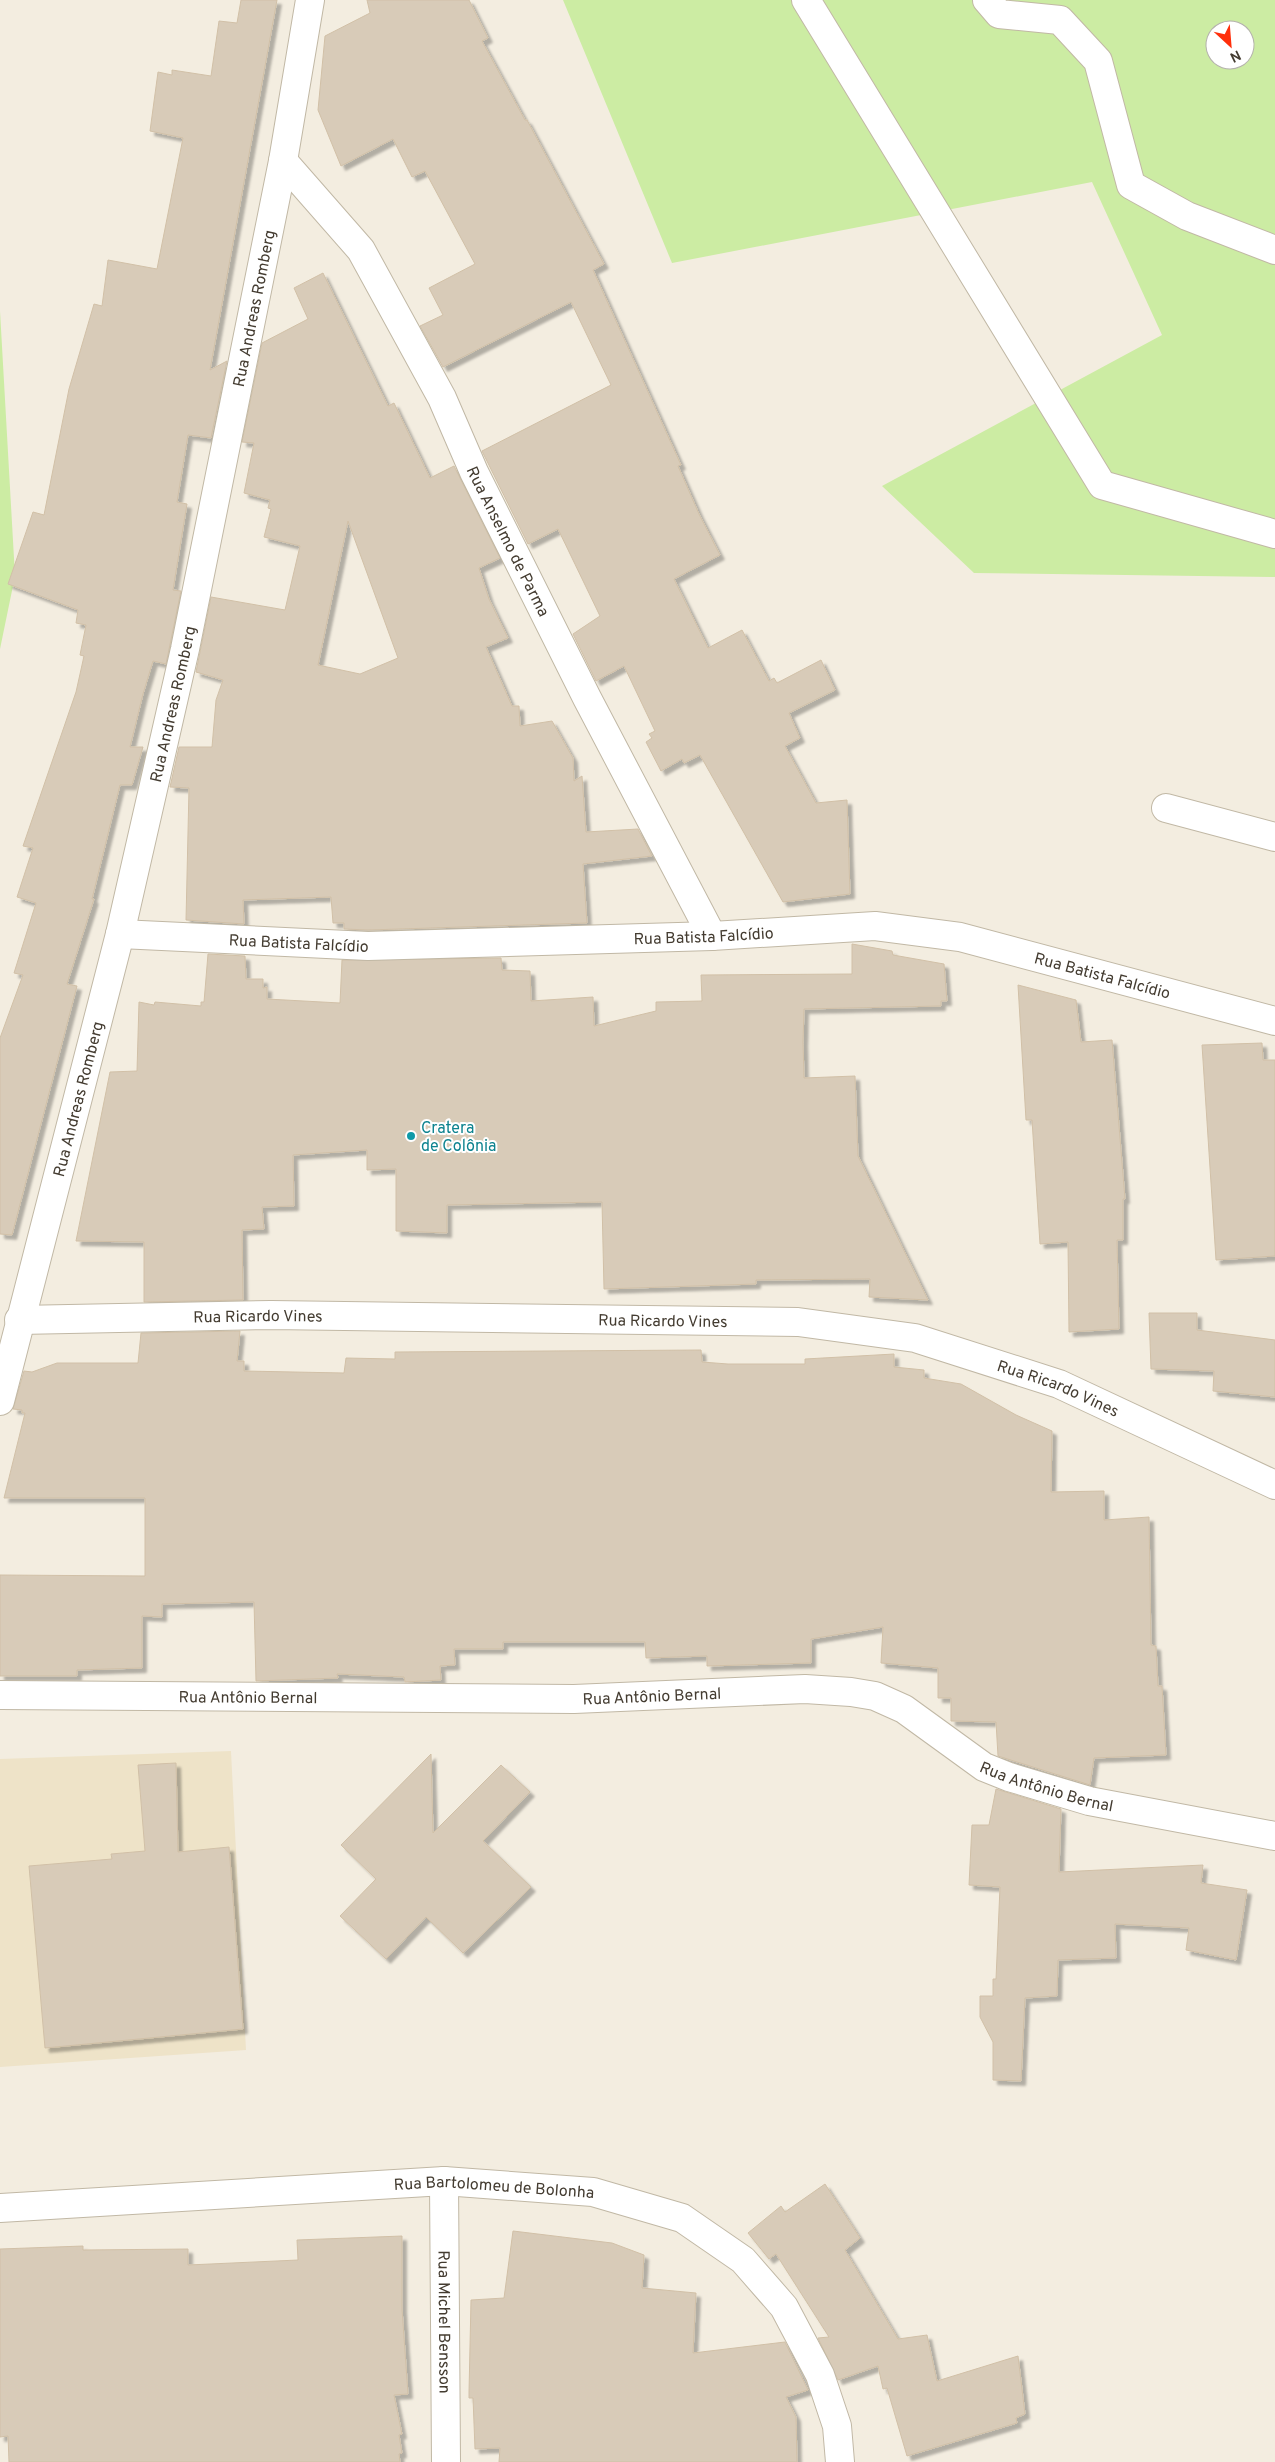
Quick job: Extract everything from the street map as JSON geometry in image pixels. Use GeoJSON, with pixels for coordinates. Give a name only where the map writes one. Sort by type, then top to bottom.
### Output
{"type":"FeatureCollection","features":[{"type":"Feature","properties":{"kind":"street","name":"Rua Andreas Romberg"},"geometry":{"type":"LineString","coordinates":[[0,1400],[19,1320],[120,934],[185,649],[282,160],[310,0]]}},
{"type":"Feature","properties":{"kind":"street"},"geometry":{"type":"LineString","coordinates":[[806,0],[1102,484],[1275,534]]}},
{"type":"Feature","properties":{"kind":"street"},"geometry":{"type":"LineString","coordinates":[[987,0],[999,14],[1060,20],[1098,61],[1131,185],[1187,216],[1275,250]]}},
{"type":"Feature","properties":{"kind":"street","name":"Rua Anselmo de Parma"},"geometry":{"type":"LineString","coordinates":[[282,160],[361,250],[442,398],[474,472],[587,698],[712,936]]}},
{"type":"Feature","properties":{"kind":"street"},"geometry":{"type":"LineString","coordinates":[[1166,808],[1275,837]]}},
{"type":"Feature","properties":{"kind":"street","name":"Rua Batista Falcídio"},"geometry":{"type":"LineString","coordinates":[[120,934],[368,946],[712,936],[875,926],[960,937],[1275,1021]]}},
{"type":"Feature","properties":{"kind":"street","name":"Rua Ricardo Vines"},"geometry":{"type":"LineString","coordinates":[[19,1320],[272,1315],[798,1322],[915,1338],[1059,1384],[1275,1485]]}},
{"type":"Feature","properties":{"kind":"street","name":"Rua Antônio Bernal"},"geometry":{"type":"LineString","coordinates":[[0,1695],[574,1699],[804,1689],[851,1692],[875,1696],[904,1709],[984,1767],[1009,1777],[1089,1800],[1275,1836]]}},
{"type":"Feature","properties":{"kind":"street","name":"Rua Bartolomeu de Bolonha"},"geometry":{"type":"LineString","coordinates":[[0,2208],[444,2182],[593,2192],[682,2218],[743,2260],[784,2308],[820,2375],[837,2426],[840,2462]]}},
{"type":"Feature","properties":{"kind":"street","name":"Rua Michel Bensson"},"geometry":{"type":"LineString","coordinates":[[444,2182],[446,2462]]}},
{"type":"Feature","properties":{"kind":"shaded area"},"geometry":{"type":"Polygon","coordinates":[[[231,1751],[246,2050],[0,2067],[0,1759],[231,1751]]]}},
{"type":"Feature","properties":{"kind":"green space"},"geometry":{"type":"Polygon","coordinates":[[[563,0],[1275,0],[1275,577],[974,573],[882,486],[1162,335],[1092,182],[672,263],[563,0]]]}},
{"type":"Feature","properties":{"kind":"green space"},"geometry":{"type":"Polygon","coordinates":[[[0,311],[15,576],[0,649],[0,311]]]}},
{"type":"Feature","properties":{"kind":"building"},"geometry":{"type":"Polygon","coordinates":[[[241,0],[277,0],[210,370],[227,361],[211,438],[188,435],[177,502],[187,504],[173,590],[181,591],[166,664],[153,661],[143,694],[130,747],[143,747],[132,785],[120,785],[92,899],[94,899],[67,984],[77,986],[12,1235],[0,1234],[0,1038],[23,975],[14,973],[36,903],[17,897],[33,848],[23,846],[76,692],[84,656],[80,655],[86,625],[76,623],[78,610],[8,584],[33,512],[44,515],[69,389],[94,304],[102,306],[108,260],[157,269],[183,138],[150,131],[158,72],[172,75],[172,70],[211,76],[219,21],[237,23],[241,0]]]}},
{"type":"Feature","properties":{"kind":"building"},"geometry":{"type":"Polygon","coordinates":[[[367,0],[469,0],[488,38],[482,41],[525,120],[527,120],[604,264],[593,270],[681,465],[678,466],[699,514],[720,555],[674,579],[708,648],[742,630],[769,681],[774,678],[777,683],[821,660],[835,690],[789,713],[800,738],[785,746],[816,803],[847,800],[850,894],[783,902],[700,755],[684,763],[682,759],[661,771],[646,742],[652,738],[649,734],[655,731],[624,666],[596,681],[573,634],[600,616],[558,529],[528,544],[482,451],[611,385],[571,302],[443,367],[420,326],[443,315],[429,288],[475,264],[425,171],[412,177],[393,139],[341,166],[318,110],[325,36],[370,13],[367,0]]]}},
{"type":"Feature","properties":{"kind":"building"},"geometry":{"type":"Polygon","coordinates":[[[323,273],[388,406],[394,403],[430,478],[454,466],[500,558],[479,568],[489,599],[508,638],[486,647],[512,706],[519,706],[520,726],[552,721],[573,758],[574,781],[582,776],[586,832],[638,829],[652,856],[583,864],[587,923],[368,930],[344,929],[344,923],[333,923],[331,897],[243,900],[244,924],[186,920],[189,788],[170,787],[179,747],[212,747],[216,700],[223,680],[196,672],[211,597],[285,610],[300,546],[264,537],[271,509],[268,508],[270,500],[244,493],[254,443],[242,442],[262,343],[308,319],[294,288],[323,273]],[[348,521],[318,665],[360,674],[398,658],[348,521]]]}},
{"type":"Feature","properties":{"kind":"building"},"geometry":{"type":"Polygon","coordinates":[[[852,944],[892,951],[893,955],[944,964],[947,1001],[941,1001],[941,1006],[804,1009],[804,1078],[855,1076],[858,1156],[928,1300],[869,1297],[870,1279],[756,1280],[756,1284],[604,1289],[602,1202],[447,1205],[447,1233],[396,1231],[396,1169],[367,1170],[367,1150],[293,1155],[294,1206],[262,1207],[264,1229],[242,1230],[243,1300],[144,1302],[144,1242],[76,1241],[110,1072],[137,1071],[139,1002],[154,1005],[155,1002],[201,1006],[201,1002],[204,1002],[208,954],[245,956],[246,979],[263,979],[263,988],[267,987],[267,999],[340,1003],[342,960],[501,958],[502,970],[530,971],[531,1001],[593,997],[594,1026],[656,1011],[656,1002],[702,1001],[701,975],[852,974],[852,944]]]}},
{"type":"Feature","properties":{"kind":"building"},"geometry":{"type":"Polygon","coordinates":[[[1018,985],[1076,1000],[1081,1042],[1112,1040],[1125,1199],[1123,1199],[1123,1240],[1117,1240],[1119,1329],[1069,1332],[1068,1242],[1040,1244],[1032,1120],[1026,1120],[1018,985]]]}},
{"type":"Feature","properties":{"kind":"building"},"geometry":{"type":"Polygon","coordinates":[[[1262,1043],[1263,1060],[1275,1060],[1275,1256],[1216,1260],[1202,1045],[1262,1043]]]}},
{"type":"Feature","properties":{"kind":"building"},"geometry":{"type":"Polygon","coordinates":[[[1149,1313],[1197,1313],[1197,1330],[1275,1340],[1275,1397],[1213,1391],[1214,1371],[1151,1369],[1149,1313]]]}},
{"type":"Feature","properties":{"kind":"building"},"geometry":{"type":"Polygon","coordinates":[[[240,1331],[237,1361],[244,1361],[244,1371],[344,1373],[346,1358],[395,1359],[395,1352],[701,1350],[702,1362],[728,1364],[805,1364],[805,1359],[894,1354],[894,1367],[924,1370],[924,1378],[961,1384],[1016,1415],[1052,1431],[1051,1492],[1104,1491],[1104,1520],[1149,1517],[1151,1645],[1156,1646],[1158,1686],[1162,1686],[1166,1755],[1094,1758],[1090,1785],[998,1756],[996,1722],[951,1721],[951,1698],[938,1698],[938,1668],[881,1663],[883,1627],[811,1639],[811,1663],[707,1666],[707,1656],[646,1658],[645,1642],[503,1642],[503,1649],[454,1649],[455,1665],[440,1666],[441,1680],[405,1682],[404,1677],[337,1674],[338,1678],[256,1681],[254,1602],[162,1604],[162,1617],[142,1616],[142,1668],[77,1670],[77,1676],[0,1676],[0,1575],[145,1576],[145,1498],[4,1498],[25,1413],[22,1413],[22,1410],[13,1409],[24,1371],[32,1372],[57,1363],[138,1363],[141,1333],[240,1331]]]}},
{"type":"Feature","properties":{"kind":"building"},"geometry":{"type":"Polygon","coordinates":[[[431,1754],[433,1833],[501,1765],[530,1792],[483,1841],[531,1887],[463,1953],[426,1917],[386,1959],[340,1916],[376,1879],[341,1845],[431,1754]]]}},
{"type":"Feature","properties":{"kind":"building"},"geometry":{"type":"Polygon","coordinates":[[[176,1763],[178,1852],[229,1847],[243,2029],[45,2048],[29,1866],[112,1859],[111,1854],[145,1851],[138,1765],[176,1763]]]}},
{"type":"Feature","properties":{"kind":"building"},"geometry":{"type":"Polygon","coordinates":[[[996,1789],[1061,1809],[1059,1872],[1203,1865],[1201,1883],[1247,1890],[1236,1960],[1186,1950],[1189,1928],[1115,1924],[1116,1958],[1058,1960],[1057,1996],[1025,1998],[1021,2081],[993,2080],[993,2042],[980,2017],[980,1996],[993,1996],[993,1979],[996,1979],[1000,1887],[969,1885],[972,1825],[989,1825],[996,1789]]]}},
{"type":"Feature","properties":{"kind":"building"},"geometry":{"type":"Polygon","coordinates":[[[825,2184],[860,2238],[845,2250],[898,2339],[927,2335],[937,2381],[1018,2356],[1025,2414],[1016,2418],[1017,2423],[907,2456],[887,2388],[883,2389],[878,2366],[838,2380],[818,2338],[829,2337],[776,2254],[769,2259],[748,2233],[781,2206],[785,2212],[825,2184]]]}},
{"type":"Feature","properties":{"kind":"building"},"geometry":{"type":"Polygon","coordinates":[[[513,2231],[612,2243],[644,2255],[642,2288],[696,2293],[693,2353],[785,2342],[808,2390],[786,2397],[796,2417],[797,2462],[499,2462],[500,2448],[475,2449],[473,2398],[469,2398],[471,2300],[504,2298],[513,2231]]]}},
{"type":"Feature","properties":{"kind":"building"},"geometry":{"type":"Polygon","coordinates":[[[402,2236],[402,2309],[408,2394],[394,2395],[402,2434],[399,2435],[402,2453],[399,2454],[400,2462],[9,2462],[8,2436],[0,2437],[0,2249],[83,2246],[83,2250],[188,2249],[188,2265],[298,2260],[297,2240],[402,2236]]]}},
{"type":"Feature","properties":{"kind":"place","name":"Cratera de Colônia"},"geometry":{"type":"Point","coordinates":[411,1136]}}]}
